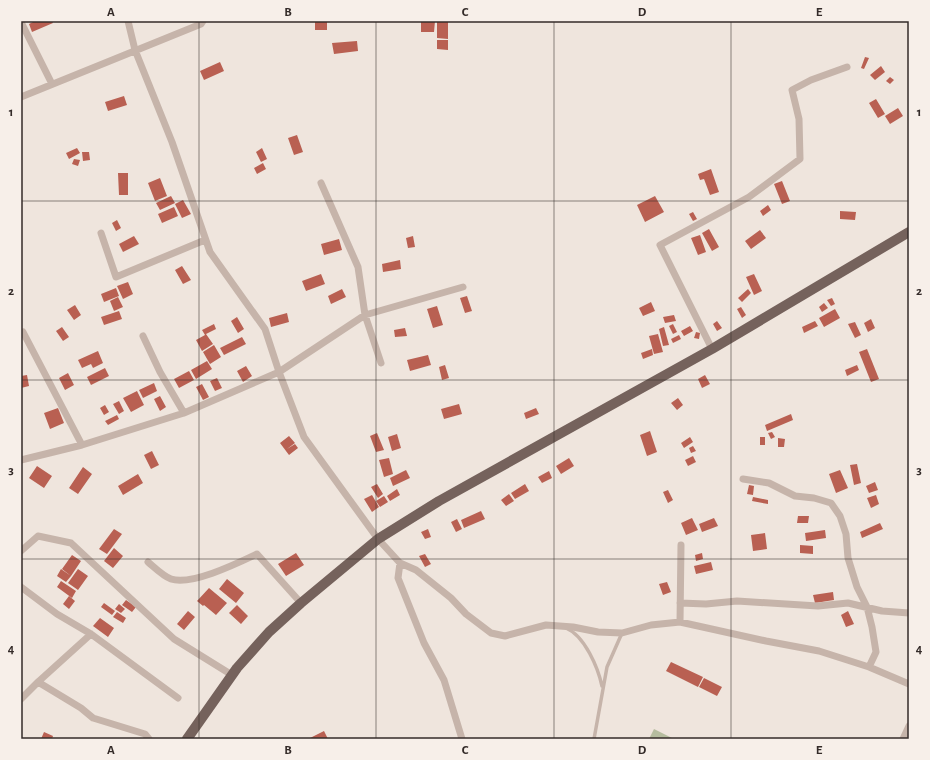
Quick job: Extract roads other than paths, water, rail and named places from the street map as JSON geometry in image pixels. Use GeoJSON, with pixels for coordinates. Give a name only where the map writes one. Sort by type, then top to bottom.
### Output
{"type":"FeatureCollection","features":[{"type":"Feature","properties":{"kind":"main road"},"geometry":{"type":"LineString","coordinates":[[187,739],[232,675],[269,632],[301,603],[378,539],[439,501],[712,349],[909,232]]}},
{"type":"Feature","properties":{"kind":"street"},"geometry":{"type":"LineString","coordinates":[[128,21],[134,50],[172,142],[210,252],[265,329],[279,372],[304,437],[378,539],[400,563],[416,570],[450,598],[466,614],[491,633],[505,636],[546,625],[622,634],[651,625],[680,622],[766,641],[819,650],[869,667],[909,684]]}},
{"type":"Feature","properties":{"kind":"street"},"geometry":{"type":"LineString","coordinates":[[21,97],[200,24],[203,21]]}},
{"type":"Feature","properties":{"kind":"street"},"geometry":{"type":"LineString","coordinates":[[21,22],[52,84]]}},
{"type":"Feature","properties":{"kind":"street"},"geometry":{"type":"LineString","coordinates":[[712,349],[660,245],[749,197],[800,159],[799,119],[792,90],[811,80],[847,67]]}},
{"type":"Feature","properties":{"kind":"street"},"geometry":{"type":"LineString","coordinates":[[321,183],[358,267],[366,315],[381,363]]}},
{"type":"Feature","properties":{"kind":"street"},"geometry":{"type":"LineString","coordinates":[[101,233],[116,278],[205,240]]}},
{"type":"Feature","properties":{"kind":"street"},"geometry":{"type":"LineString","coordinates":[[21,460],[35,458],[82,445],[184,413],[279,372],[366,315],[463,287]]}},
{"type":"Feature","properties":{"kind":"street"},"geometry":{"type":"LineString","coordinates":[[23,332],[82,445]]}},
{"type":"Feature","properties":{"kind":"street"},"geometry":{"type":"LineString","coordinates":[[143,336],[160,372],[184,413]]}},
{"type":"Feature","properties":{"kind":"street"},"geometry":{"type":"LineString","coordinates":[[743,479],[769,483],[795,496],[814,498],[831,503],[840,516],[846,534],[848,558],[857,587],[866,607],[876,652],[869,667]]}},
{"type":"Feature","properties":{"kind":"street"},"geometry":{"type":"LineString","coordinates":[[21,551],[38,536],[71,544],[174,639],[232,675]]}},
{"type":"Feature","properties":{"kind":"street"},"geometry":{"type":"LineString","coordinates":[[680,622],[681,545]]}},
{"type":"Feature","properties":{"kind":"street"},"geometry":{"type":"LineString","coordinates":[[148,562],[171,579],[188,579],[220,572],[257,554],[301,603]]}},
{"type":"Feature","properties":{"kind":"street"},"geometry":{"type":"LineString","coordinates":[[400,563],[398,578],[424,642],[444,680],[462,739]]}},
{"type":"Feature","properties":{"kind":"street"},"geometry":{"type":"LineString","coordinates":[[21,587],[57,614],[91,634],[178,698]]}},
{"type":"Feature","properties":{"kind":"street"},"geometry":{"type":"LineString","coordinates":[[680,603],[706,604],[737,601],[818,606],[848,603],[882,612],[909,613]]}},
{"type":"Feature","properties":{"kind":"street"},"geometry":{"type":"LineString","coordinates":[[21,699],[91,634]]}},
{"type":"Feature","properties":{"kind":"street"},"geometry":{"type":"LineString","coordinates":[[38,682],[81,708],[93,718],[145,734],[148,739]]}},
{"type":"Feature","properties":{"kind":"street"},"geometry":{"type":"LineString","coordinates":[[904,739],[909,726]]}},
{"type":"Feature","properties":{"kind":"lane"},"geometry":{"type":"LineString","coordinates":[[561,626],[569,629],[589,654],[600,675],[602,687]]}},
{"type":"Feature","properties":{"kind":"lane"},"geometry":{"type":"LineString","coordinates":[[594,739],[602,687],[607,668],[622,634]]}}]}
